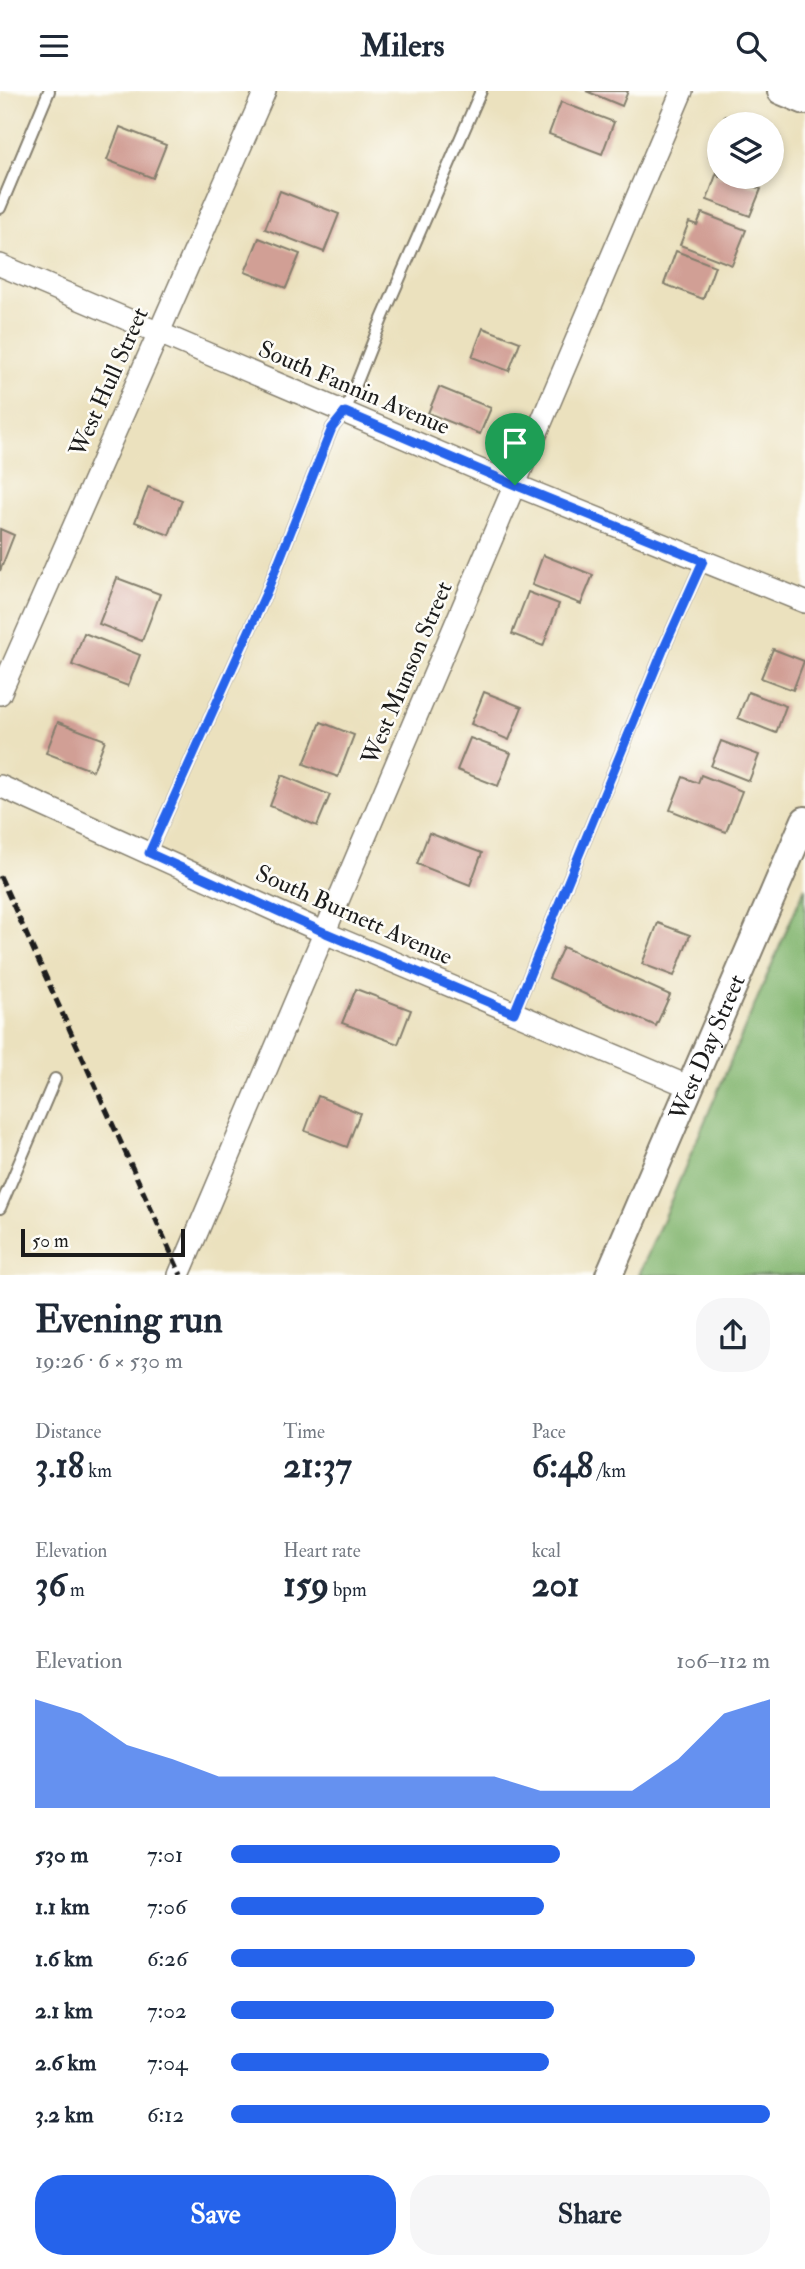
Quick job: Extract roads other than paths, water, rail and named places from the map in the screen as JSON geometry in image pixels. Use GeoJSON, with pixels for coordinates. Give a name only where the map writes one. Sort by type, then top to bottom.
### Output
{"type":"FeatureCollection","features":[{"type":"Feature","properties":{"kind":"street","name":"West Hull Street"},"geometry":{"type":"LineString","coordinates":[[0,694],[264,91]]}},
{"type":"Feature","properties":{"kind":"street","name":"West Munson Street"},"geometry":{"type":"LineString","coordinates":[[179,1275],[682,91]]}},
{"type":"Feature","properties":{"kind":"street"},"geometry":{"type":"LineString","coordinates":[[781,91],[805,101]]}},
{"type":"Feature","properties":{"kind":"street","name":"South Fannin Avenue"},"geometry":{"type":"LineString","coordinates":[[0,265],[515,485],[805,602]]}},
{"type":"Feature","properties":{"kind":"street","name":"South Burnett Avenue"},"geometry":{"type":"LineString","coordinates":[[0,786],[326,933],[690,1087]]}},
{"type":"Feature","properties":{"kind":"street","name":"West Day Street"},"geometry":{"type":"LineString","coordinates":[[609,1275],[805,820]]}},
{"type":"Feature","properties":{"kind":"lane"},"geometry":{"type":"LineString","coordinates":[[149,853],[267,591],[332,428],[345,412],[481,91]]}},
{"type":"Feature","properties":{"kind":"lane"},"geometry":{"type":"LineString","coordinates":[[0,208],[48,92]]}},
{"type":"Feature","properties":{"kind":"lane"},"geometry":{"type":"LineString","coordinates":[[514,1013],[664,648],[703,561]]}},
{"type":"Feature","properties":{"kind":"lane"},"geometry":{"type":"LineString","coordinates":[[0,1208],[55,1079]]}},
{"type":"Feature","properties":{"kind":"railway"},"geometry":{"type":"LineString","coordinates":[[0,876],[181,1275]]}}]}
